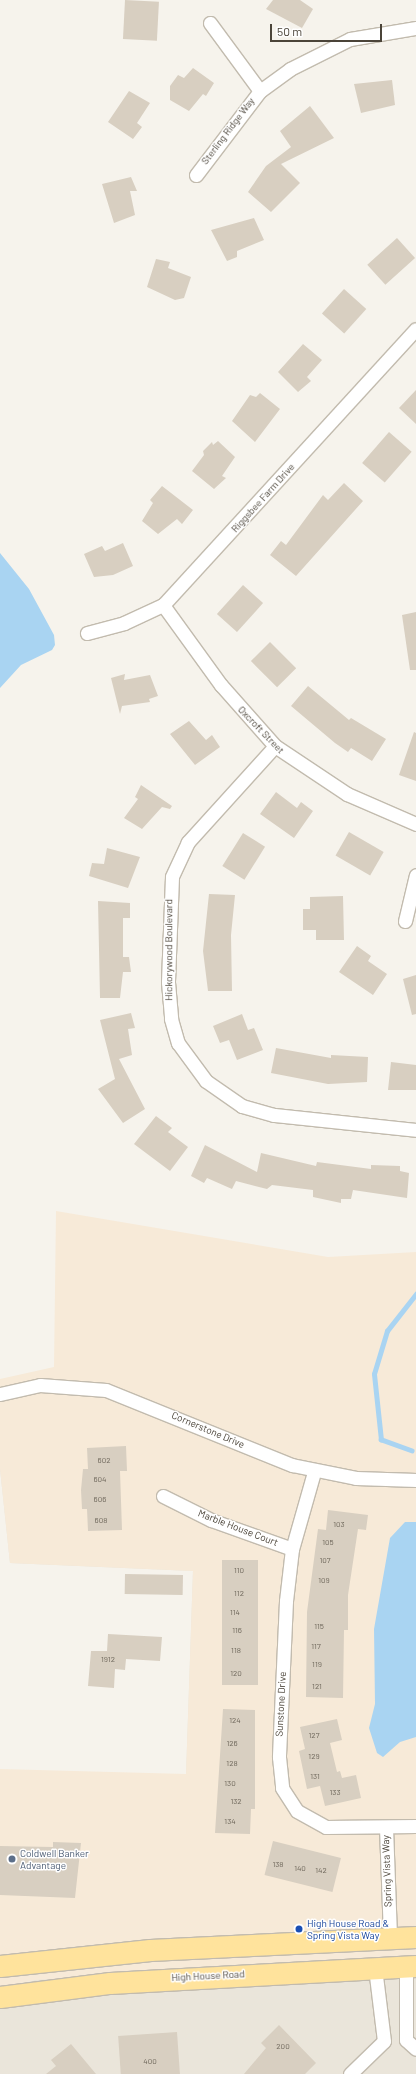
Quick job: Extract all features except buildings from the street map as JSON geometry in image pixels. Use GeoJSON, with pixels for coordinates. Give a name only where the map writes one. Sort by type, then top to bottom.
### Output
{"type":"FeatureCollection","features":[{"type":"Feature","properties":{"kind":"main road"},"geometry":{"type":"LineString","coordinates":[[0,1966],[150,1950],[416,1937]]}},
{"type":"Feature","properties":{"kind":"main road","name":"High House Road"},"geometry":{"type":"LineString","coordinates":[[0,1997],[118,1982],[411,1966]]}},
{"type":"Feature","properties":{"kind":"street"},"geometry":{"type":"LineString","coordinates":[[210,23],[260,91]]}},
{"type":"Feature","properties":{"kind":"street","name":"Sterling Ridge Way"},"geometry":{"type":"LineString","coordinates":[[196,175],[260,91],[306,59],[350,39],[416,28]]}},
{"type":"Feature","properties":{"kind":"street","name":"Riggsbee Farm Drive"},"geometry":{"type":"LineString","coordinates":[[88,633],[124,623],[163,605],[416,329]]}},
{"type":"Feature","properties":{"kind":"street","name":"Oxcroft Street"},"geometry":{"type":"LineString","coordinates":[[163,605],[221,685],[274,746],[347,794],[416,824]]}},
{"type":"Feature","properties":{"kind":"street","name":"Hickorywood Boulevard"},"geometry":{"type":"LineString","coordinates":[[274,746],[188,842],[172,878],[168,982],[171,1019],[178,1043],[206,1081],[242,1106],[274,1116],[416,1130]]}},
{"type":"Feature","properties":{"kind":"street"},"geometry":{"type":"LineString","coordinates":[[405,921],[416,875]]}},
{"type":"Feature","properties":{"kind":"street","name":"Cornerstone Drive"},"geometry":{"type":"LineString","coordinates":[[0,1394],[40,1385],[106,1390],[314,1472],[356,1478],[416,1480]]}},
{"type":"Feature","properties":{"kind":"street","name":"Sunstone Drive"},"geometry":{"type":"LineString","coordinates":[[314,1472],[292,1549],[284,1640],[279,1757],[282,1788],[297,1811],[326,1827],[416,1826]]}},
{"type":"Feature","properties":{"kind":"street","name":"Marble House Court"},"geometry":{"type":"LineString","coordinates":[[163,1496],[212,1520],[292,1549]]}},
{"type":"Feature","properties":{"kind":"street","name":"Spring Vista Way"},"geometry":{"type":"LineString","coordinates":[[386,1827],[390,1938]]}},
{"type":"Feature","properties":{"kind":"street"},"geometry":{"type":"LineString","coordinates":[[384,2041],[411,2045],[411,1966]]}},
{"type":"Feature","properties":{"kind":"street"},"geometry":{"type":"LineString","coordinates":[[375,1968],[384,2041]]}},
{"type":"Feature","properties":{"kind":"street"},"geometry":{"type":"LineString","coordinates":[[350,2074],[384,2041]]}},
{"type":"Feature","properties":{"kind":"shaded area"},"geometry":{"type":"Polygon","coordinates":[[[56,1211],[328,1257],[416,1252],[416,1958],[35,1980],[0,1988],[0,1769],[186,1774],[193,1571],[10,1563],[0,1469],[0,1379],[54,1367],[56,1211]]]}},
{"type":"Feature","properties":{"kind":"shaded area"},"geometry":{"type":"Polygon","coordinates":[[[0,1469],[416,1495],[416,2074],[0,2074],[0,1988],[35,1980],[186,1775],[193,1571],[10,1563],[0,1469]]]}},
{"type":"Feature","properties":{"kind":"water"},"geometry":{"type":"Polygon","coordinates":[[[0,553],[29,589],[54,635],[55,645],[52,650],[21,665],[0,688],[0,553]]]}},
{"type":"Feature","properties":{"kind":"water"},"geometry":{"type":"Polygon","coordinates":[[[405,1522],[416,1522],[416,1737],[400,1742],[383,1757],[377,1753],[369,1728],[375,1704],[374,1629],[390,1538],[405,1522]]]}},
{"type":"Feature","properties":{"kind":"waterway"},"geometry":{"type":"LineString","coordinates":[[412,1451],[381,1440],[374,1374],[387,1331],[416,1294]]}},
{"type":"Feature","properties":{"kind":"place","name":"Coldwell Banker Advantage"},"geometry":{"type":"Point","coordinates":[12,1859]}},
{"type":"Feature","properties":{"kind":"place","name":"High House Road & Spring Vista Way"},"geometry":{"type":"Point","coordinates":[299,1929]}}]}
